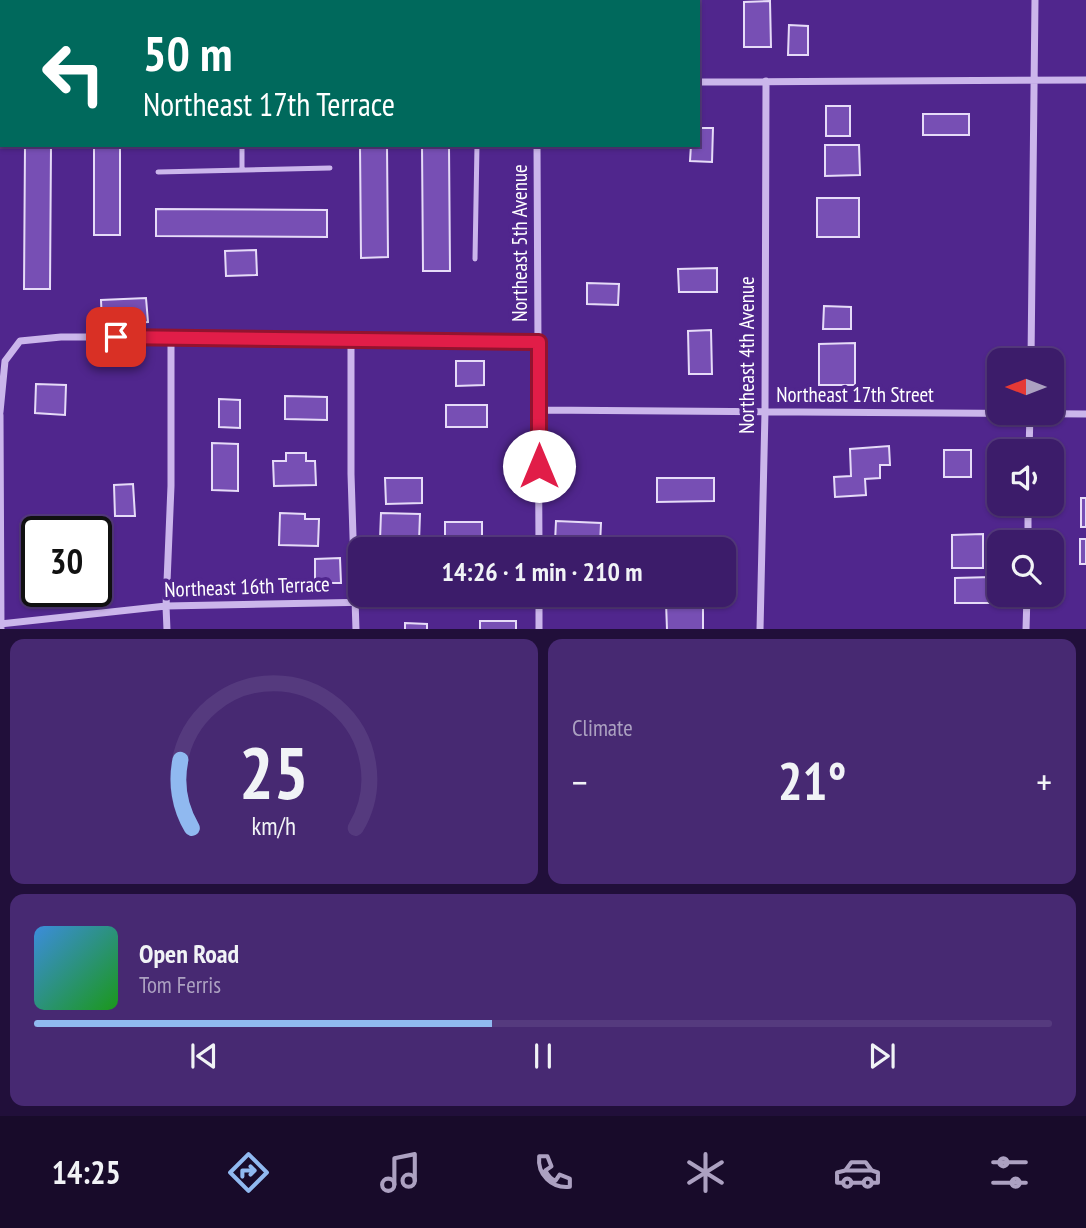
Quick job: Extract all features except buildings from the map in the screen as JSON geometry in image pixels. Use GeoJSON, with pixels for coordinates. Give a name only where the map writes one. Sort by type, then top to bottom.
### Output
{"type":"FeatureCollection","features":[{"type":"Feature","properties":{"kind":"street"},"geometry":{"type":"LineString","coordinates":[[1031,348],[1035,0]]}},
{"type":"Feature","properties":{"kind":"street"},"geometry":{"type":"LineString","coordinates":[[700,82],[1086,80]]}},
{"type":"Feature","properties":{"kind":"street","name":"Northeast 4th Avenue"},"geometry":{"type":"LineString","coordinates":[[760,629],[765,412],[766,81]]}},
{"type":"Feature","properties":{"kind":"street","name":"Northeast 5th Avenue"},"geometry":{"type":"LineString","coordinates":[[537,147],[539,537]]}},
{"type":"Feature","properties":{"kind":"street"},"geometry":{"type":"LineString","coordinates":[[1,629],[0,414],[5,360],[20,341],[61,337],[172,337],[539,342]]}},
{"type":"Feature","properties":{"kind":"street"},"geometry":{"type":"LineString","coordinates":[[167,629],[172,337]]}},
{"type":"Feature","properties":{"kind":"street"},"geometry":{"type":"LineString","coordinates":[[351,341],[353,537]]}},
{"type":"Feature","properties":{"kind":"street","name":"Northeast 17th Street"},"geometry":{"type":"LineString","coordinates":[[540,410],[987,413]]}},
{"type":"Feature","properties":{"kind":"street","name":"Northeast 17th Street"},"geometry":{"type":"LineString","coordinates":[[1064,414],[1086,414]]}},
{"type":"Feature","properties":{"kind":"street","name":"Northeast 16th Terrace"},"geometry":{"type":"LineString","coordinates":[[0,624],[166,606],[348,602]]}},
{"type":"Feature","properties":{"kind":"street"},"geometry":{"type":"LineString","coordinates":[[356,607],[356,629]]}},
{"type":"Feature","properties":{"kind":"street"},"geometry":{"type":"LineString","coordinates":[[539,607],[539,629]]}},
{"type":"Feature","properties":{"kind":"street"},"geometry":{"type":"LineString","coordinates":[[1026,629],[1027,607]]}},
{"type":"Feature","properties":{"kind":"lane"},"geometry":{"type":"LineString","coordinates":[[242,147],[242,170]]}},
{"type":"Feature","properties":{"kind":"lane"},"geometry":{"type":"LineString","coordinates":[[475,259],[477,147]]}},
{"type":"Feature","properties":{"kind":"lane"},"geometry":{"type":"LineString","coordinates":[[158,172],[330,168]]}},
{"type":"Feature","properties":{"kind":"route"},"geometry":{"type":"LineString","coordinates":[[116,337],[539,342],[539,466]]}}]}
